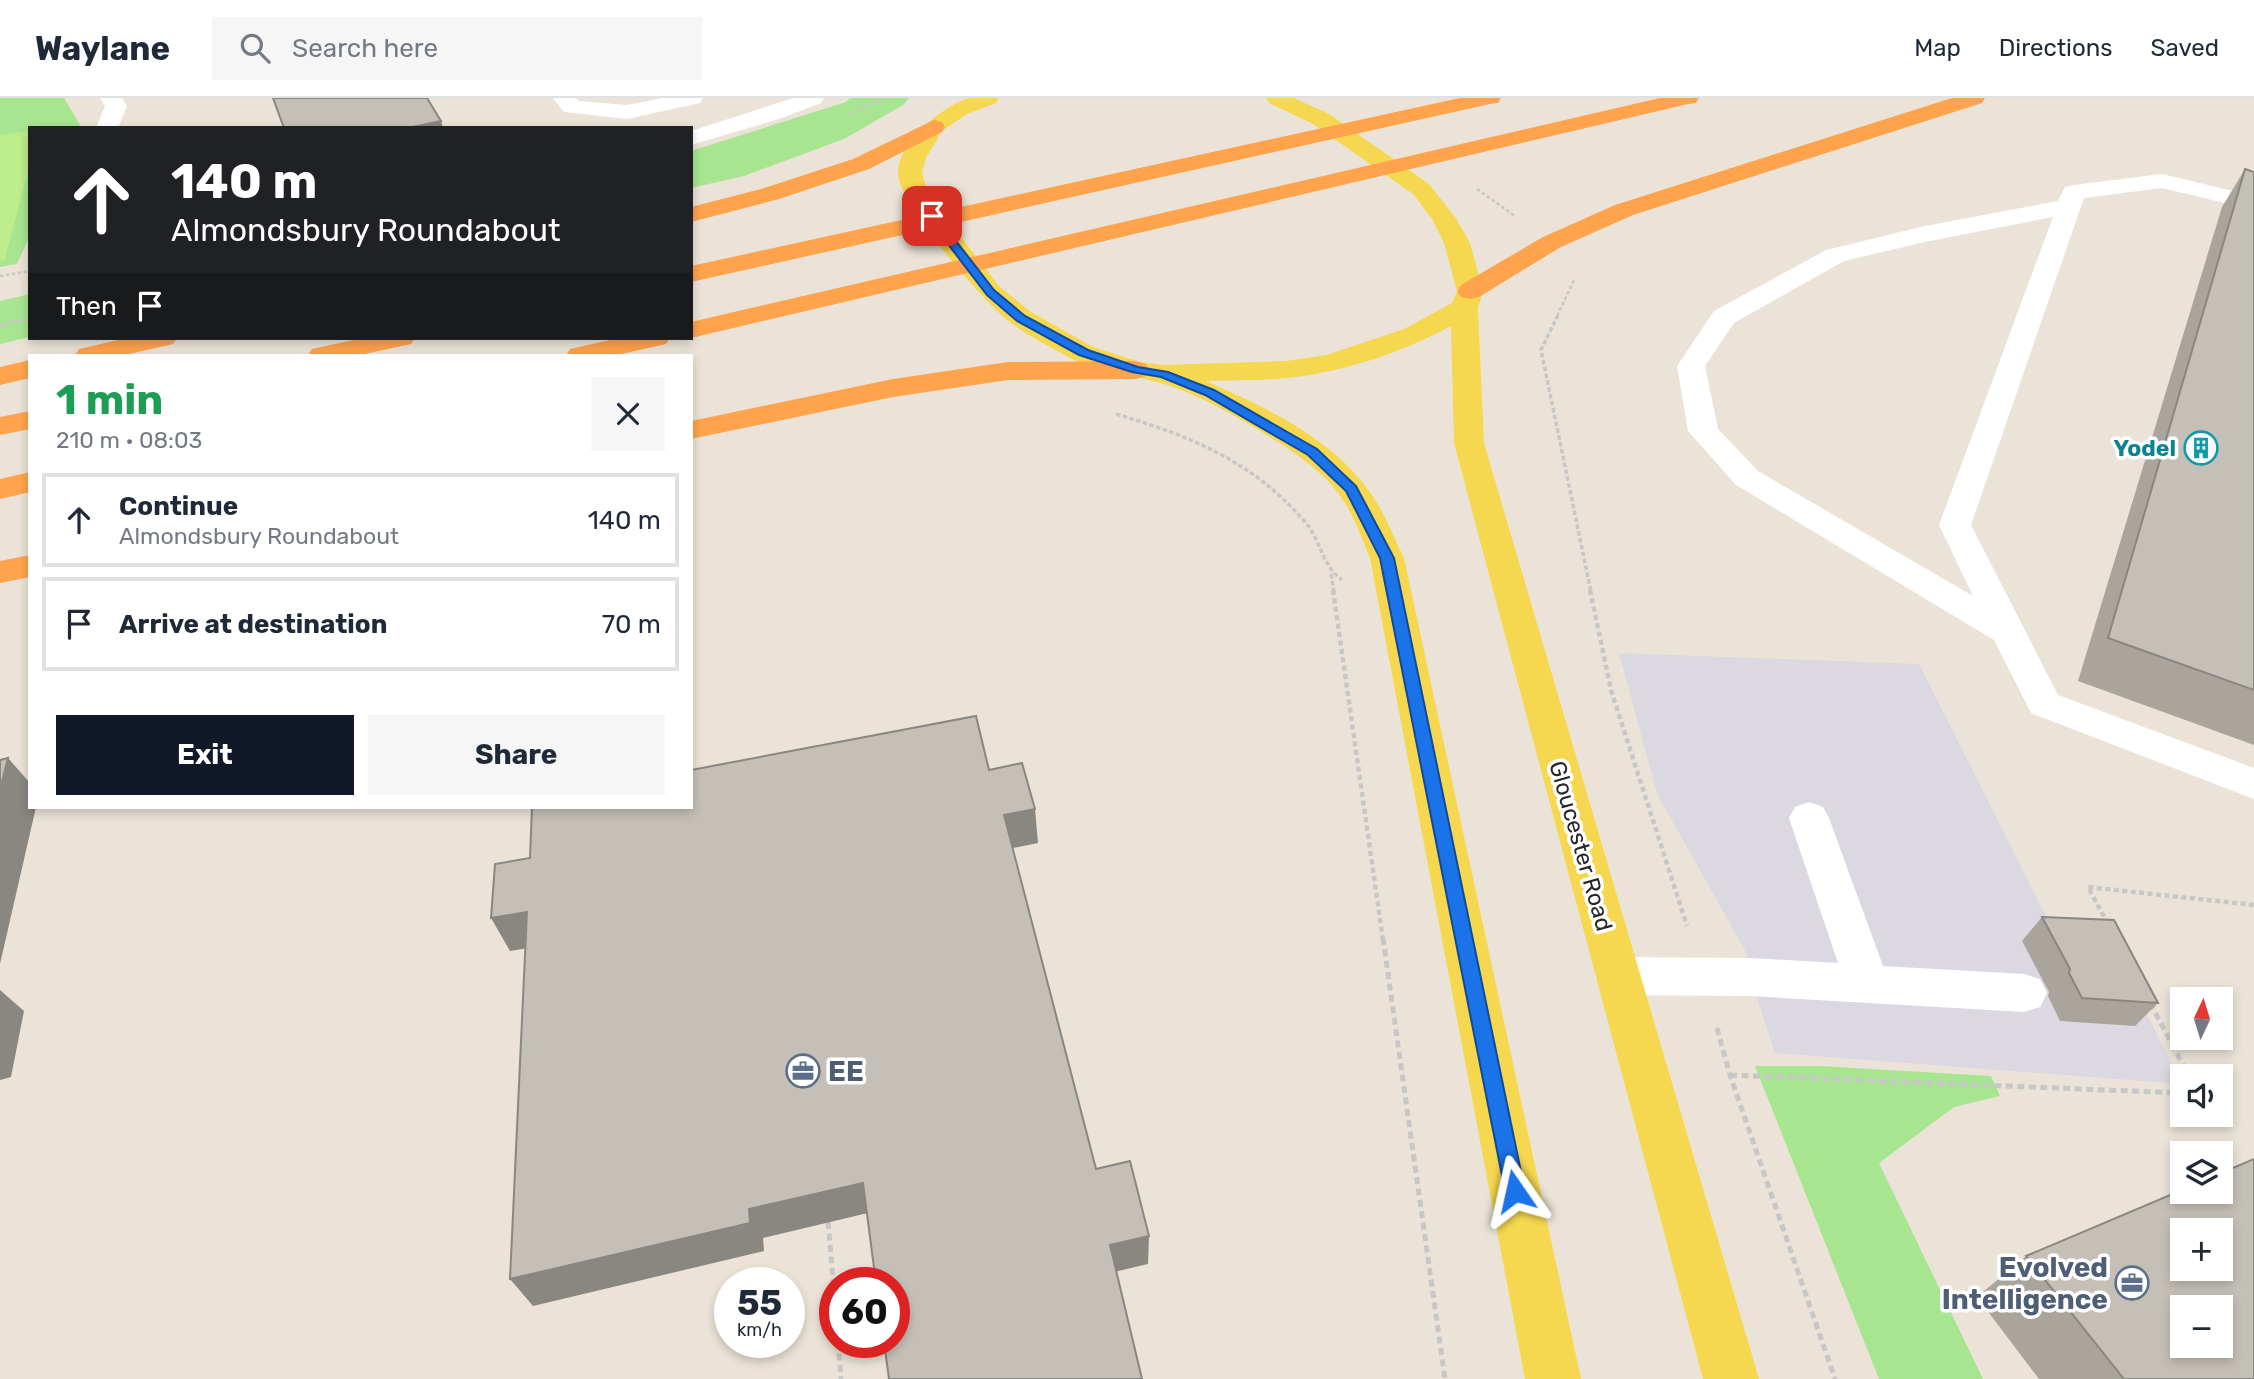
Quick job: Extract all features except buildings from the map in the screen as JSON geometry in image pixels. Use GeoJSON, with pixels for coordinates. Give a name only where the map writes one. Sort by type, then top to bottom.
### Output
{"type":"FeatureCollection","features":[{"type":"Feature","properties":{"kind":"highway"},"geometry":{"type":"LineString","coordinates":[[693,274],[1490,98]]}},
{"type":"Feature","properties":{"kind":"highway"},"geometry":{"type":"LineString","coordinates":[[693,330],[1688,98]]}},
{"type":"Feature","properties":{"kind":"highway"},"geometry":{"type":"LineString","coordinates":[[1467,299],[1552,242],[1624,210],[1974,98]]}},
{"type":"Feature","properties":{"kind":"highway"},"geometry":{"type":"LineString","coordinates":[[693,214],[770,194],[861,164],[934,127]]}},
{"type":"Feature","properties":{"kind":"highway"},"geometry":{"type":"LineString","coordinates":[[93,354],[154,340]]}},
{"type":"Feature","properties":{"kind":"highway"},"geometry":{"type":"LineString","coordinates":[[327,354],[392,340]]}},
{"type":"Feature","properties":{"kind":"highway"},"geometry":{"type":"LineString","coordinates":[[584,354],[647,340]]}},
{"type":"Feature","properties":{"kind":"highway"},"geometry":{"type":"LineString","coordinates":[[0,376],[28,369]]}},
{"type":"Feature","properties":{"kind":"highway"},"geometry":{"type":"LineString","coordinates":[[693,430],[893,388],[1008,371],[1150,372]]}},
{"type":"Feature","properties":{"kind":"highway"},"geometry":{"type":"LineString","coordinates":[[0,426],[28,420]]}},
{"type":"Feature","properties":{"kind":"highway"},"geometry":{"type":"LineString","coordinates":[[0,489],[28,482]]}},
{"type":"Feature","properties":{"kind":"highway"},"geometry":{"type":"LineString","coordinates":[[0,572],[28,566]]}},
{"type":"Feature","properties":{"kind":"main road"},"geometry":{"type":"LineString","coordinates":[[988,98],[963,104],[934,127],[914,158],[910,173],[917,197],[990,292],[1021,318],[1083,353],[1150,372],[1209,393],[1313,452],[1351,489],[1387,558],[1553,1379]]}},
{"type":"Feature","properties":{"kind":"main road","name":"Gloucester Road"},"geometry":{"type":"LineString","coordinates":[[1277,98],[1321,119],[1421,189],[1443,217],[1457,243],[1467,299],[1469,443],[1731,1379]]}},
{"type":"Feature","properties":{"kind":"main road"},"geometry":{"type":"LineString","coordinates":[[1150,372],[1286,370],[1331,363],[1415,335],[1467,299]]}},
{"type":"Feature","properties":{"kind":"lane"},"geometry":{"type":"LineString","coordinates":[[108,126],[116,106],[111,98]]}},
{"type":"Feature","properties":{"kind":"lane"},"geometry":{"type":"LineString","coordinates":[[564,98],[572,107],[627,112],[692,98]]}},
{"type":"Feature","properties":{"kind":"lane"},"geometry":{"type":"LineString","coordinates":[[693,137],[813,98]]}},
{"type":"Feature","properties":{"kind":"lane"},"geometry":{"type":"LineString","coordinates":[[2254,203],[2162,181],[2074,192],[1955,525],[2044,704],[2254,784]]}},
{"type":"Feature","properties":{"kind":"lane"},"geometry":{"type":"LineString","coordinates":[[2008,632],[1746,478],[1703,431],[1691,366],[1724,317],[1835,255],[2068,207]]}},
{"type":"Feature","properties":{"kind":"lane"},"geometry":{"type":"LineString","coordinates":[[1809,818],[1867,982]]}},
{"type":"Feature","properties":{"kind":"lane"},"geometry":{"type":"LineString","coordinates":[[1617,976],[1867,982],[2024,993]]}},
{"type":"Feature","properties":{"kind":"path"},"geometry":{"type":"LineString","coordinates":[[0,276],[28,271]]}},
{"type":"Feature","properties":{"kind":"path"},"geometry":{"type":"LineString","coordinates":[[1574,280],[1541,350],[1611,690],[1703,976],[1730,1075],[1835,1379]]}},
{"type":"Feature","properties":{"kind":"path"},"geometry":{"type":"LineString","coordinates":[[0,325],[28,319]]}},
{"type":"Feature","properties":{"kind":"path"},"geometry":{"type":"LineString","coordinates":[[1104,412],[1186,435],[1226,456],[1267,485],[1310,528],[1331,574],[1445,1379]]}},
{"type":"Feature","properties":{"kind":"path"},"geometry":{"type":"LineString","coordinates":[[1331,574],[1356,587],[1395,598]]}},
{"type":"Feature","properties":{"kind":"path"},"geometry":{"type":"LineString","coordinates":[[2113,934],[2088,887],[2254,905]]}},
{"type":"Feature","properties":{"kind":"path"},"geometry":{"type":"LineString","coordinates":[[2145,993],[2183,1064]]}},
{"type":"Feature","properties":{"kind":"path"},"geometry":{"type":"LineString","coordinates":[[1730,1075],[2170,1093]]}},
{"type":"Feature","properties":{"kind":"path"},"geometry":{"type":"LineString","coordinates":[[828,1222],[832,1267]]}},
{"type":"Feature","properties":{"kind":"path"},"geometry":{"type":"LineString","coordinates":[[839,1358],[841,1379]]}},
{"type":"Feature","properties":{"kind":"shaded area"},"geometry":{"type":"Polygon","coordinates":[[[1619,653],[1919,664],[2046,916],[2099,920],[2172,1064],[2170,1083],[1775,1053],[1750,977],[1747,954],[1657,794],[1619,653]]]}},
{"type":"Feature","properties":{"kind":"green space"},"geometry":{"type":"Polygon","coordinates":[[[0,98],[64,98],[80,125],[28,126],[28,239],[17,264],[0,267],[0,98]]]}},
{"type":"Feature","properties":{"kind":"green space"},"geometry":{"type":"Polygon","coordinates":[[[850,98],[909,98],[903,105],[844,139],[744,176],[693,188],[693,150],[846,102],[850,98]]]}},
{"type":"Feature","properties":{"kind":"green space"},"geometry":{"type":"Polygon","coordinates":[[[28,131],[28,171],[5,259],[0,260],[0,135],[28,131]]]}},
{"type":"Feature","properties":{"kind":"green space"},"geometry":{"type":"Polygon","coordinates":[[[28,294],[28,337],[0,344],[0,301],[28,294]]]}},
{"type":"Feature","properties":{"kind":"green space"},"geometry":{"type":"Polygon","coordinates":[[[1755,1066],[1820,1066],[1991,1076],[2000,1096],[1954,1107],[1879,1163],[1983,1379],[1879,1379],[1755,1066]]]}},
{"type":"Feature","properties":{"kind":"place","name":"Yodel"},"geometry":{"type":"Point","coordinates":[2201,448]}},
{"type":"Feature","properties":{"kind":"place","name":"EE"},"geometry":{"type":"Point","coordinates":[803,1071]}},
{"type":"Feature","properties":{"kind":"place","name":"Evolved Intelligence"},"geometry":{"type":"Point","coordinates":[2132,1283]}},
{"type":"Feature","properties":{"kind":"route"},"geometry":{"type":"LineString","coordinates":[[932,216],[990,292],[1021,318],[1083,353],[1136,370],[1164,374],[1209,393],[1313,452],[1351,489],[1387,558],[1515,1191]]}}]}
